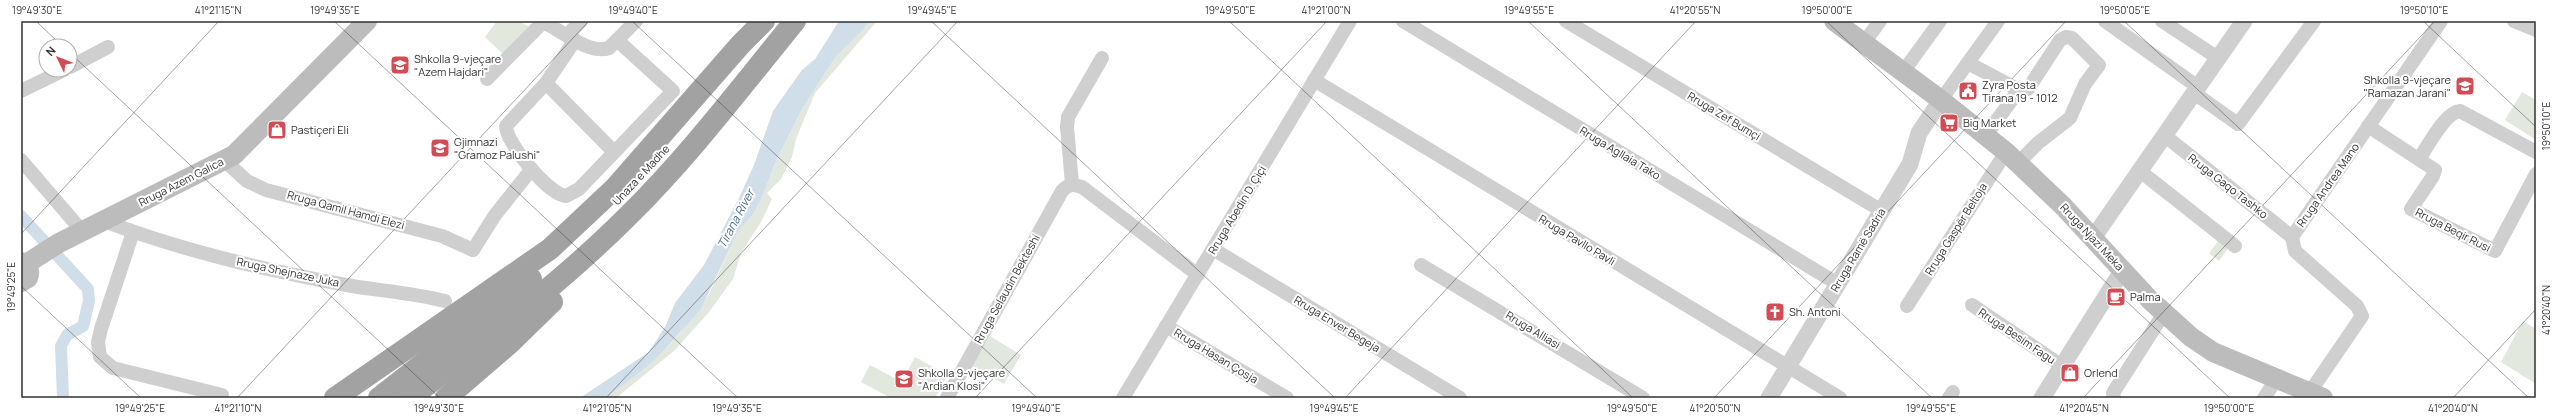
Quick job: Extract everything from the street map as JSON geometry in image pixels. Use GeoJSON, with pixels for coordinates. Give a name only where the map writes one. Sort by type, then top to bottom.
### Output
{"type":"FeatureCollection","features":[{"type":"Feature","properties":{"kind":"highway"},"geometry":{"type":"LineString","coordinates":[[335,398],[550,249],[635,167],[736,49],[764,21]]}},
{"type":"Feature","properties":{"kind":"highway","name":"Unaza e Madhe"},"geometry":{"type":"LineString","coordinates":[[379,398],[537,274],[615,203],[686,125],[768,21]]}},
{"type":"Feature","properties":{"kind":"highway"},"geometry":{"type":"LineString","coordinates":[[410,398],[543,294],[628,216],[705,131],[795,21]]}},
{"type":"Feature","properties":{"kind":"highway"},"geometry":{"type":"LineString","coordinates":[[446,398],[510,343],[646,212],[735,111],[765,72],[795,21]]}},
{"type":"Feature","properties":{"kind":"main road","name":"Rruga Njazi Meka"},"geometry":{"type":"LineString","coordinates":[[1834,21],[1941,100],[2012,157],[2093,238],[2122,271],[2164,313],[2191,337],[2213,352],[2317,395]]}},
{"type":"Feature","properties":{"kind":"main road","name":"Rruga Azem Galica"},"geometry":{"type":"LineString","coordinates":[[23,270],[51,248],[82,231],[225,161],[241,149],[362,22]]}},
{"type":"Feature","properties":{"kind":"street"},"geometry":{"type":"LineString","coordinates":[[487,79],[542,21],[587,46],[603,50],[617,40],[636,21]]}},
{"type":"Feature","properties":{"kind":"street"},"geometry":{"type":"LineString","coordinates":[[581,21],[546,83],[506,126],[508,135],[531,170],[557,194],[569,196],[579,189],[673,91],[617,40]]}},
{"type":"Feature","properties":{"kind":"street","name":"Rruga Abedin D. Çiçi"},"geometry":{"type":"LineString","coordinates":[[1123,398],[1350,21]]}},
{"type":"Feature","properties":{"kind":"street","name":"Rruga Agllaia Tako"},"geometry":{"type":"LineString","coordinates":[[1403,21],[1838,284]]}},
{"type":"Feature","properties":{"kind":"street","name":"Rruga Zef Bumçi"},"geometry":{"type":"LineString","coordinates":[[1566,21],[1882,210]]}},
{"type":"Feature","properties":{"kind":"street"},"geometry":{"type":"LineString","coordinates":[[1864,44],[1880,21]]}},
{"type":"Feature","properties":{"kind":"street"},"geometry":{"type":"LineString","coordinates":[[1903,72],[1940,21]]}},
{"type":"Feature","properties":{"kind":"street"},"geometry":{"type":"LineString","coordinates":[[1941,100],[1998,21]]}},
{"type":"Feature","properties":{"kind":"street"},"geometry":{"type":"LineString","coordinates":[[2105,21],[2238,124],[2314,21]]}},
{"type":"Feature","properties":{"kind":"street"},"geometry":{"type":"LineString","coordinates":[[2162,21],[2218,58]]}},
{"type":"Feature","properties":{"kind":"street"},"geometry":{"type":"LineString","coordinates":[[2093,238],[2244,21]]}},
{"type":"Feature","properties":{"kind":"street","name":"Rruga Andrea Mano"},"geometry":{"type":"LineString","coordinates":[[2317,395],[2362,316],[2357,306],[2295,251],[2292,237],[2441,21]]}},
{"type":"Feature","properties":{"kind":"street"},"geometry":{"type":"LineString","coordinates":[[2514,21],[2536,30]]}},
{"type":"Feature","properties":{"kind":"street"},"geometry":{"type":"LineString","coordinates":[[1968,63],[2019,90],[2028,89],[2060,40],[2066,37],[2072,38],[2099,64],[2085,84],[2070,118],[2038,143],[2012,157]]}},
{"type":"Feature","properties":{"kind":"street"},"geometry":{"type":"LineString","coordinates":[[78,63],[108,47]]}},
{"type":"Feature","properties":{"kind":"street"},"geometry":{"type":"LineString","coordinates":[[1102,58],[1068,118],[1067,127],[1072,184],[1082,187],[1198,275]]}},
{"type":"Feature","properties":{"kind":"street"},"geometry":{"type":"LineString","coordinates":[[21,91],[48,78]]}},
{"type":"Feature","properties":{"kind":"street","name":"Rruga Pavllo Pavli"},"geometry":{"type":"LineString","coordinates":[[1314,80],[1840,398]]}},
{"type":"Feature","properties":{"kind":"street"},"geometry":{"type":"LineString","coordinates":[[546,83],[614,152]]}},
{"type":"Feature","properties":{"kind":"street"},"geometry":{"type":"LineString","coordinates":[[1986,135],[2019,90]]}},
{"type":"Feature","properties":{"kind":"street","name":"Rruga Ramë Sadria"},"geometry":{"type":"LineString","coordinates":[[1769,398],[1910,164],[1919,133],[1941,100]]}},
{"type":"Feature","properties":{"kind":"street"},"geometry":{"type":"LineString","coordinates":[[2368,126],[2419,159],[2446,119],[2454,112],[2460,111],[2536,152]]}},
{"type":"Feature","properties":{"kind":"street","name":"Rruga Gaqo Tashko"},"geometry":{"type":"LineString","coordinates":[[2164,135],[2292,237]]}},
{"type":"Feature","properties":{"kind":"street","name":"Rruga Gaspër Beltoja"},"geometry":{"type":"LineString","coordinates":[[1907,306],[2012,157]]}},
{"type":"Feature","properties":{"kind":"street","name":"Rruga Beqir Rusi"},"geometry":{"type":"LineString","coordinates":[[2419,159],[2432,168],[2434,172],[2411,209],[2495,251],[2536,174]]}},
{"type":"Feature","properties":{"kind":"street"},"geometry":{"type":"LineString","coordinates":[[21,160],[82,231]]}},
{"type":"Feature","properties":{"kind":"street","name":"Rruga Qamil Hamdi Elezi"},"geometry":{"type":"LineString","coordinates":[[225,161],[247,181],[266,190],[442,236],[473,250],[495,215],[531,170]]}},
{"type":"Feature","properties":{"kind":"street"},"geometry":{"type":"LineString","coordinates":[[2140,171],[2235,246]]}},
{"type":"Feature","properties":{"kind":"street","name":"Rruga Selaudin Bekteshi"},"geometry":{"type":"LineString","coordinates":[[947,398],[1062,191],[1072,184]]}},
{"type":"Feature","properties":{"kind":"street","name":"Rruga Shejnaze Juka"},"geometry":{"type":"LineString","coordinates":[[104,221],[133,232],[266,268],[352,286],[426,296],[445,301]]}},
{"type":"Feature","properties":{"kind":"street"},"geometry":{"type":"LineString","coordinates":[[133,232],[101,329],[98,342],[100,357],[113,368],[222,395]]}},
{"type":"Feature","properties":{"kind":"street","name":"Rruga Enver Begeja"},"geometry":{"type":"LineString","coordinates":[[1213,249],[1460,398]]}},
{"type":"Feature","properties":{"kind":"street","name":"Rruga Alliasi"},"geometry":{"type":"LineString","coordinates":[[1421,265],[1643,398]]}},
{"type":"Feature","properties":{"kind":"street","name":"Rruga Besim Fagu"},"geometry":{"type":"LineString","coordinates":[[2042,398],[2122,271]]}},
{"type":"Feature","properties":{"kind":"street","name":"Rruga Besim Fagu"},"geometry":{"type":"LineString","coordinates":[[1972,305],[2062,366]]}},
{"type":"Feature","properties":{"kind":"street"},"geometry":{"type":"LineString","coordinates":[[2114,398],[2113,393],[2164,313]]}},
{"type":"Feature","properties":{"kind":"street","name":"Rruga Hasan Çosja"},"geometry":{"type":"LineString","coordinates":[[1166,326],[1287,398]]}},
{"type":"Feature","properties":{"kind":"street"},"geometry":{"type":"LineString","coordinates":[[2264,398],[2277,378]]}},
{"type":"Feature","properties":{"kind":"shaded area"},"geometry":{"type":"Polygon","coordinates":[[[497,21],[519,21],[531,28],[505,56],[485,37],[497,21]]]}},
{"type":"Feature","properties":{"kind":"shaded area"},"geometry":{"type":"Polygon","coordinates":[[[871,21],[877,21],[815,93],[796,139],[792,157],[781,179],[767,193],[772,199],[761,222],[741,253],[733,279],[709,312],[675,350],[616,398],[605,398],[659,356],[680,333],[708,296],[738,231],[752,216],[761,200],[776,161],[802,109],[835,58],[871,21]]]}},
{"type":"Feature","properties":{"kind":"shaded area"},"geometry":{"type":"Polygon","coordinates":[[[2522,92],[2536,100],[2536,140],[2505,120],[2522,92]]]}},
{"type":"Feature","properties":{"kind":"shaded area"},"geometry":{"type":"Polygon","coordinates":[[[2219,240],[2229,247],[2219,261],[2209,253],[2219,240]]]}},
{"type":"Feature","properties":{"kind":"shaded area"},"geometry":{"type":"Polygon","coordinates":[[[2523,321],[2536,329],[2536,384],[2501,362],[2523,321]]]}},
{"type":"Feature","properties":{"kind":"shaded area"},"geometry":{"type":"Polygon","coordinates":[[[990,336],[1021,355],[1004,384],[972,366],[990,336]]]}},
{"type":"Feature","properties":{"kind":"shaded area","name":"Shkolla 9-vjeçare \"Ardian Klosi\""},"geometry":{"type":"Polygon","coordinates":[[[915,357],[948,375],[935,398],[891,398],[861,382],[870,365],[902,382],[915,357]]]}},
{"type":"Feature","properties":{"kind":"water","name":"Tirana River"},"geometry":{"type":"Polygon","coordinates":[[[839,21],[871,21],[835,58],[802,109],[776,161],[761,200],[752,216],[738,231],[701,309],[659,356],[639,373],[605,398],[580,398],[649,352],[666,325],[675,303],[704,265],[739,198],[754,165],[773,111],[802,70],[815,59],[839,21]]]}},
{"type":"Feature","properties":{"kind":"waterway"},"geometry":{"type":"LineString","coordinates":[[21,216],[88,289],[89,301],[83,326],[67,335],[61,346],[63,398]]}},
{"type":"Feature","properties":{"kind":"place","name":"Shkolla 9-vjeçare \"Azem Hajdari\""},"geometry":{"type":"Point","coordinates":[400,65]}},
{"type":"Feature","properties":{"kind":"place","name":"Shkolla 9-vjeçare \"Ramazan Jarani\""},"geometry":{"type":"Point","coordinates":[2465,86]}},
{"type":"Feature","properties":{"kind":"place","name":"Zyra Posta Tirana 19 - 1012"},"geometry":{"type":"Point","coordinates":[1968,91]}},
{"type":"Feature","properties":{"kind":"place","name":"Big Market"},"geometry":{"type":"Point","coordinates":[1949,123]}},
{"type":"Feature","properties":{"kind":"place","name":"Pastiçeri Eli"},"geometry":{"type":"Point","coordinates":[277,130]}},
{"type":"Feature","properties":{"kind":"place","name":"Gjimnazi \"Gramoz Palushi\""},"geometry":{"type":"Point","coordinates":[440,148]}},
{"type":"Feature","properties":{"kind":"place","name":"Palma"},"geometry":{"type":"Point","coordinates":[2116,297]}},
{"type":"Feature","properties":{"kind":"place","name":"Sh. Antoni"},"geometry":{"type":"Point","coordinates":[1775,312]}},
{"type":"Feature","properties":{"kind":"place","name":"Orlend"},"geometry":{"type":"Point","coordinates":[2070,373]}},
{"type":"Feature","properties":{"kind":"place","name":"Shkolla 9-vjeçare \"Ardian Klosi\""},"geometry":{"type":"Point","coordinates":[904,379]}}]}
